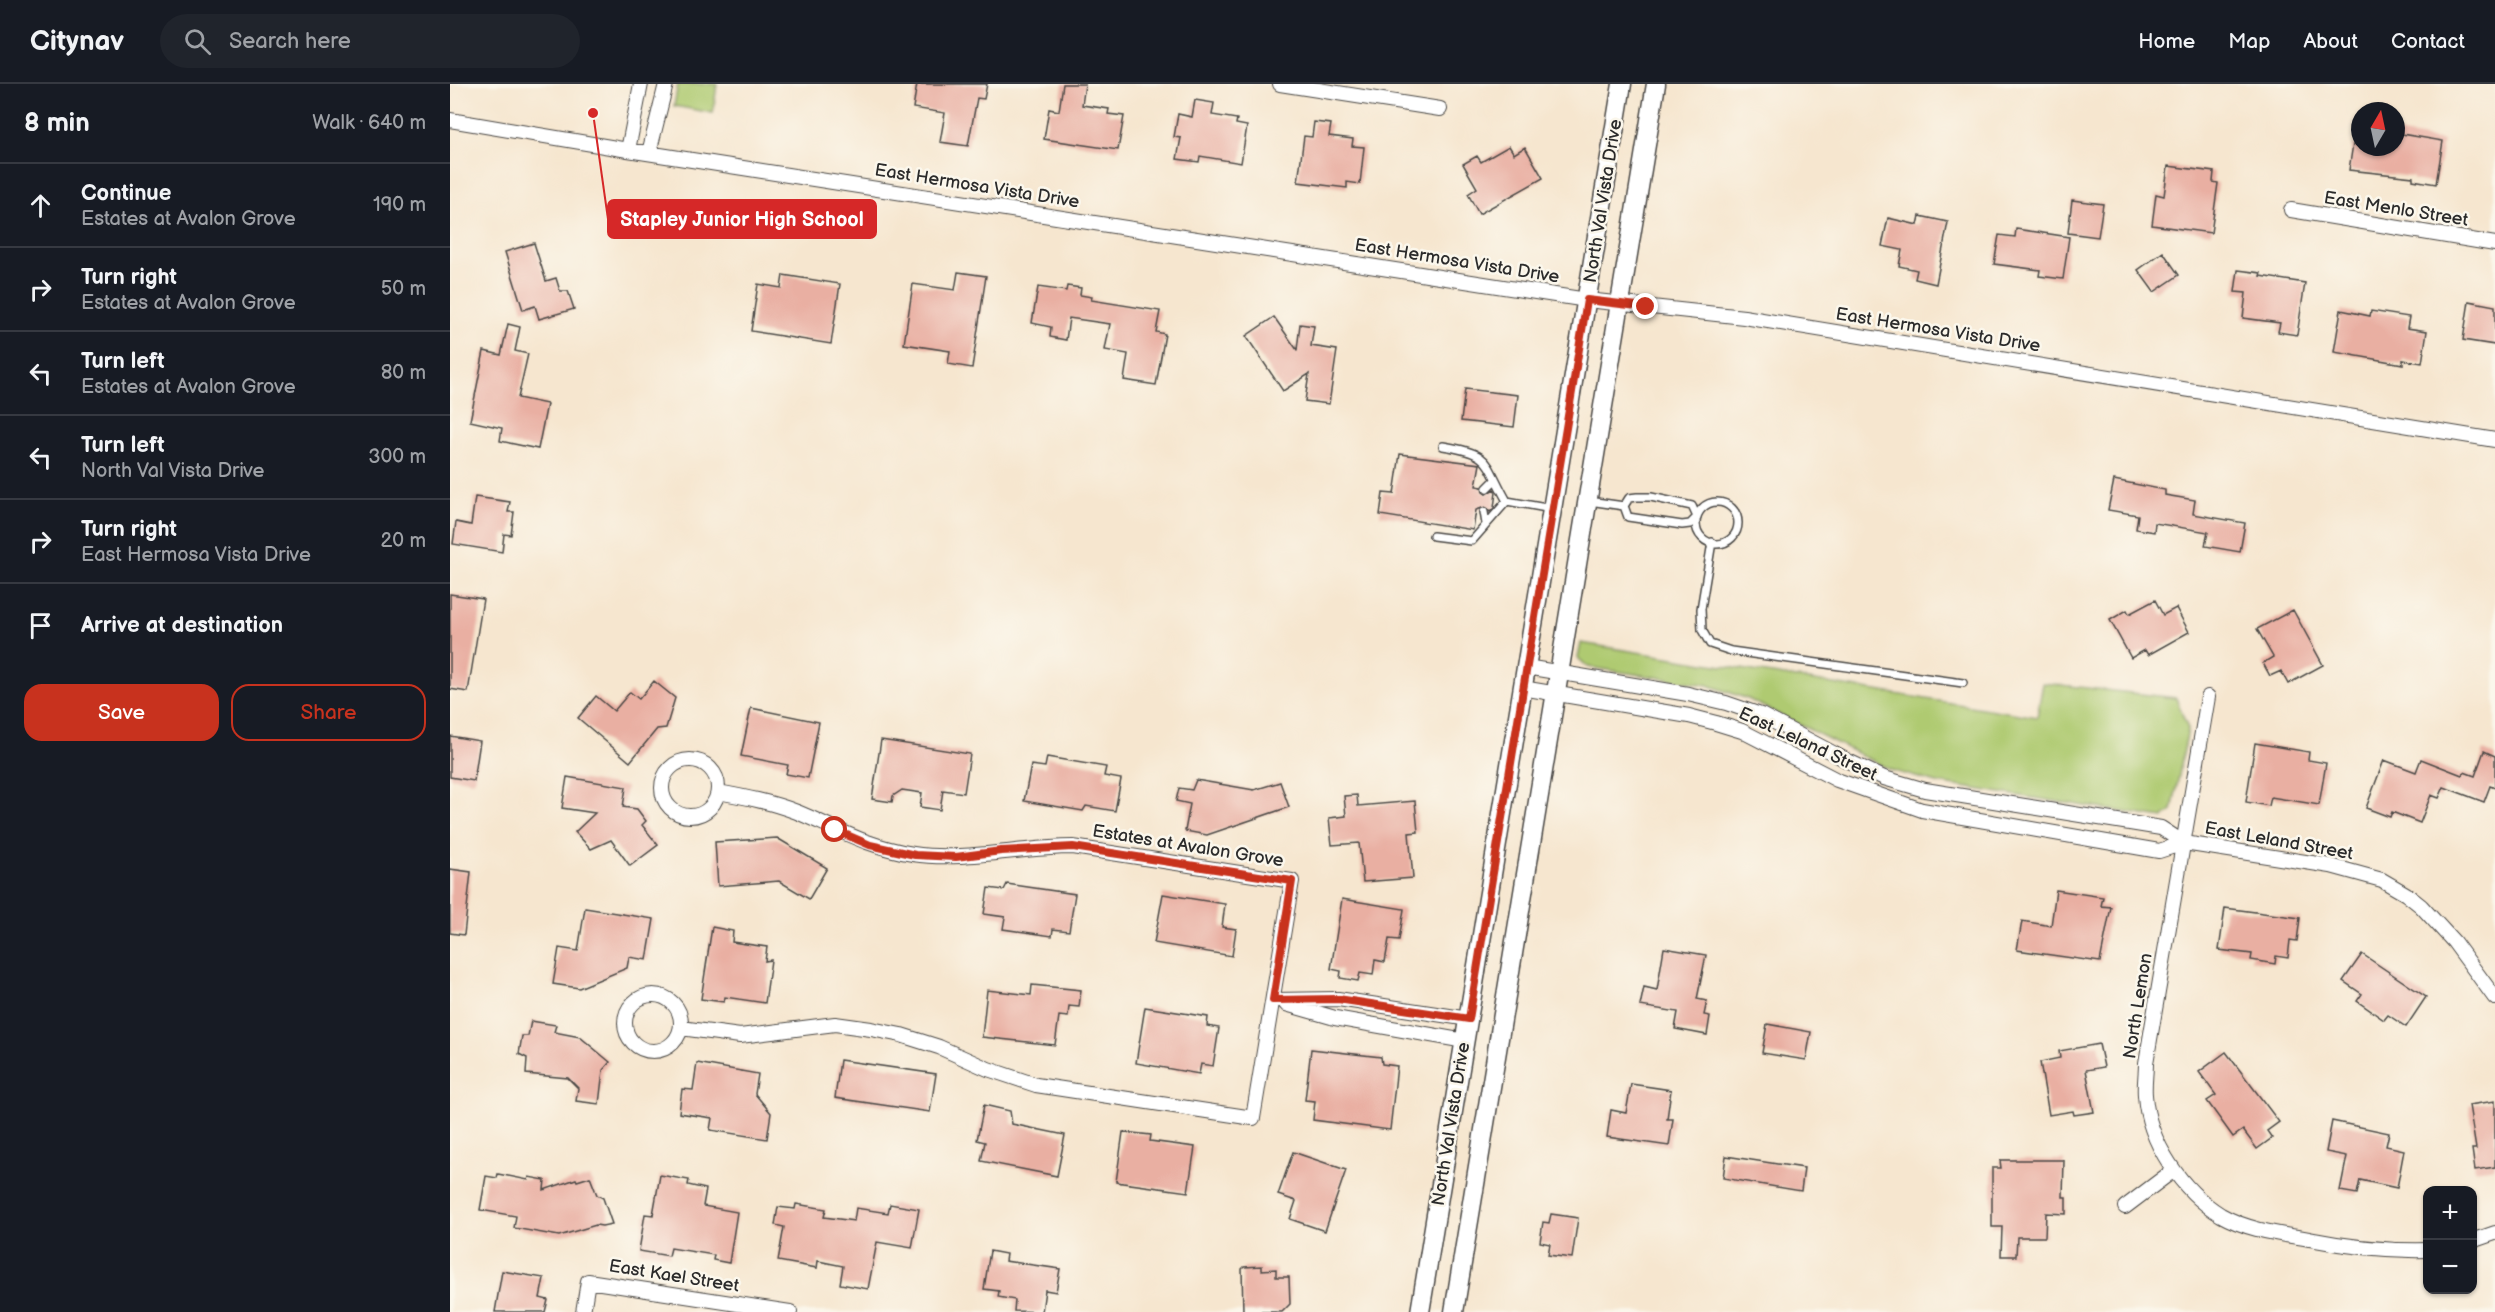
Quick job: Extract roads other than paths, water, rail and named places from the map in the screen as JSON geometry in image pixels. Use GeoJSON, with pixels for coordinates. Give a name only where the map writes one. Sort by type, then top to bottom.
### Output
{"type":"FeatureCollection","features":[{"type":"Feature","properties":{"kind":"main road","name":"North Val Vista Drive"},"geometry":{"type":"LineString","coordinates":[[1420,1312],[1622,84]]}},
{"type":"Feature","properties":{"kind":"main road","name":"North Val Vista Drive"},"geometry":{"type":"LineString","coordinates":[[1454,1312],[1656,84]]}},
{"type":"Feature","properties":{"kind":"street"},"geometry":{"type":"LineString","coordinates":[[628,150],[641,84]]}},
{"type":"Feature","properties":{"kind":"street"},"geometry":{"type":"LineString","coordinates":[[649,153],[666,84]]}},
{"type":"Feature","properties":{"kind":"street"},"geometry":{"type":"LineString","coordinates":[[1280,84],[1440,109]]}},
{"type":"Feature","properties":{"kind":"street","name":"East Hermosa Vista Drive"},"geometry":{"type":"LineString","coordinates":[[450,120],[1618,305],[1744,317],[2495,440]]}},
{"type":"Feature","properties":{"kind":"street","name":"East Menlo Street"},"geometry":{"type":"LineString","coordinates":[[2291,210],[2495,244]]}},
{"type":"Feature","properties":{"kind":"street","name":"East Leland Street"},"geometry":{"type":"LineString","coordinates":[[1526,667],[1688,694],[1726,703],[1761,715],[1884,778],[1925,790],[2161,828],[2184,843],[2331,866],[2382,880],[2421,906],[2454,942],[2495,998]]}},
{"type":"Feature","properties":{"kind":"street","name":"East Leland Street"},"geometry":{"type":"LineString","coordinates":[[1522,688],[1689,716],[1742,731],[1837,780],[1922,810],[2159,851],[2184,843]]}},
{"type":"Feature","properties":{"kind":"street","name":"North Lemon"},"geometry":{"type":"LineString","coordinates":[[2208,697],[2146,1063],[2145,1096],[2151,1124],[2174,1170],[2201,1200],[2223,1215],[2247,1226],[2349,1247],[2391,1251],[2423,1250]]}},
{"type":"Feature","properties":{"kind":"street"},"geometry":{"type":"LineString","coordinates":[[693,760],[709,767],[714,774],[718,792],[710,807],[703,813],[685,816],[668,806],[662,788],[668,770],[675,764],[693,760]]}},
{"type":"Feature","properties":{"kind":"street","name":"Estates at Avalon Grove"},"geometry":{"type":"LineString","coordinates":[[681,1028],[740,1036],[835,1024],[871,1029],[939,1047],[988,1069],[1036,1085],[1253,1118],[1292,881],[1073,847],[1024,849],[956,857],[915,855],[870,845],[797,812],[761,800],[718,792]]}},
{"type":"Feature","properties":{"kind":"street"},"geometry":{"type":"LineString","coordinates":[[656,996],[672,1003],[677,1010],[681,1028],[673,1043],[666,1048],[648,1051],[631,1042],[625,1024],[626,1014],[638,999],[656,996]]}},
{"type":"Feature","properties":{"kind":"street"},"geometry":{"type":"LineString","coordinates":[[1273,1000],[1338,999],[1469,1019]]}},
{"type":"Feature","properties":{"kind":"street"},"geometry":{"type":"LineString","coordinates":[[1273,1000],[1335,1018],[1465,1041]]}},
{"type":"Feature","properties":{"kind":"street"},"geometry":{"type":"LineString","coordinates":[[1402,1030],[1404,1009]]}},
{"type":"Feature","properties":{"kind":"street"},"geometry":{"type":"LineString","coordinates":[[2125,1207],[2174,1170]]}},
{"type":"Feature","properties":{"kind":"street"},"geometry":{"type":"LineString","coordinates":[[2475,1240],[2495,1233]]}},
{"type":"Feature","properties":{"kind":"street","name":"East Kael Street"},"geometry":{"type":"LineString","coordinates":[[583,1312],[588,1281],[790,1312]]}},
{"type":"Feature","properties":{"kind":"lane"},"geometry":{"type":"LineString","coordinates":[[1443,446],[1471,450],[1486,460],[1507,501]]}},
{"type":"Feature","properties":{"kind":"lane"},"geometry":{"type":"LineString","coordinates":[[1487,488],[1495,480]]}},
{"type":"Feature","properties":{"kind":"lane"},"geometry":{"type":"LineString","coordinates":[[1624,506],[1628,517],[1682,525],[1690,524],[1698,517],[1703,508],[1716,502],[1723,502],[1734,510],[1738,523],[1734,535],[1723,542],[1712,542],[1699,533],[1698,517],[1692,506],[1651,497],[1629,498],[1624,506]]}},
{"type":"Feature","properties":{"kind":"lane"},"geometry":{"type":"LineString","coordinates":[[1586,500],[1624,506]]}},
{"type":"Feature","properties":{"kind":"lane"},"geometry":{"type":"LineString","coordinates":[[1507,501],[1552,508]]}},
{"type":"Feature","properties":{"kind":"lane"},"geometry":{"type":"LineString","coordinates":[[1433,536],[1472,541],[1507,501]]}},
{"type":"Feature","properties":{"kind":"lane"},"geometry":{"type":"LineString","coordinates":[[1484,512],[1486,524]]}},
{"type":"Feature","properties":{"kind":"lane"},"geometry":{"type":"LineString","coordinates":[[1712,542],[1701,609],[1702,630],[1710,644],[1731,651],[1963,683]]}},
{"type":"Feature","properties":{"kind":"place","name":"Stapley Junior High School"},"geometry":{"type":"Point","coordinates":[593,113]}}]}
